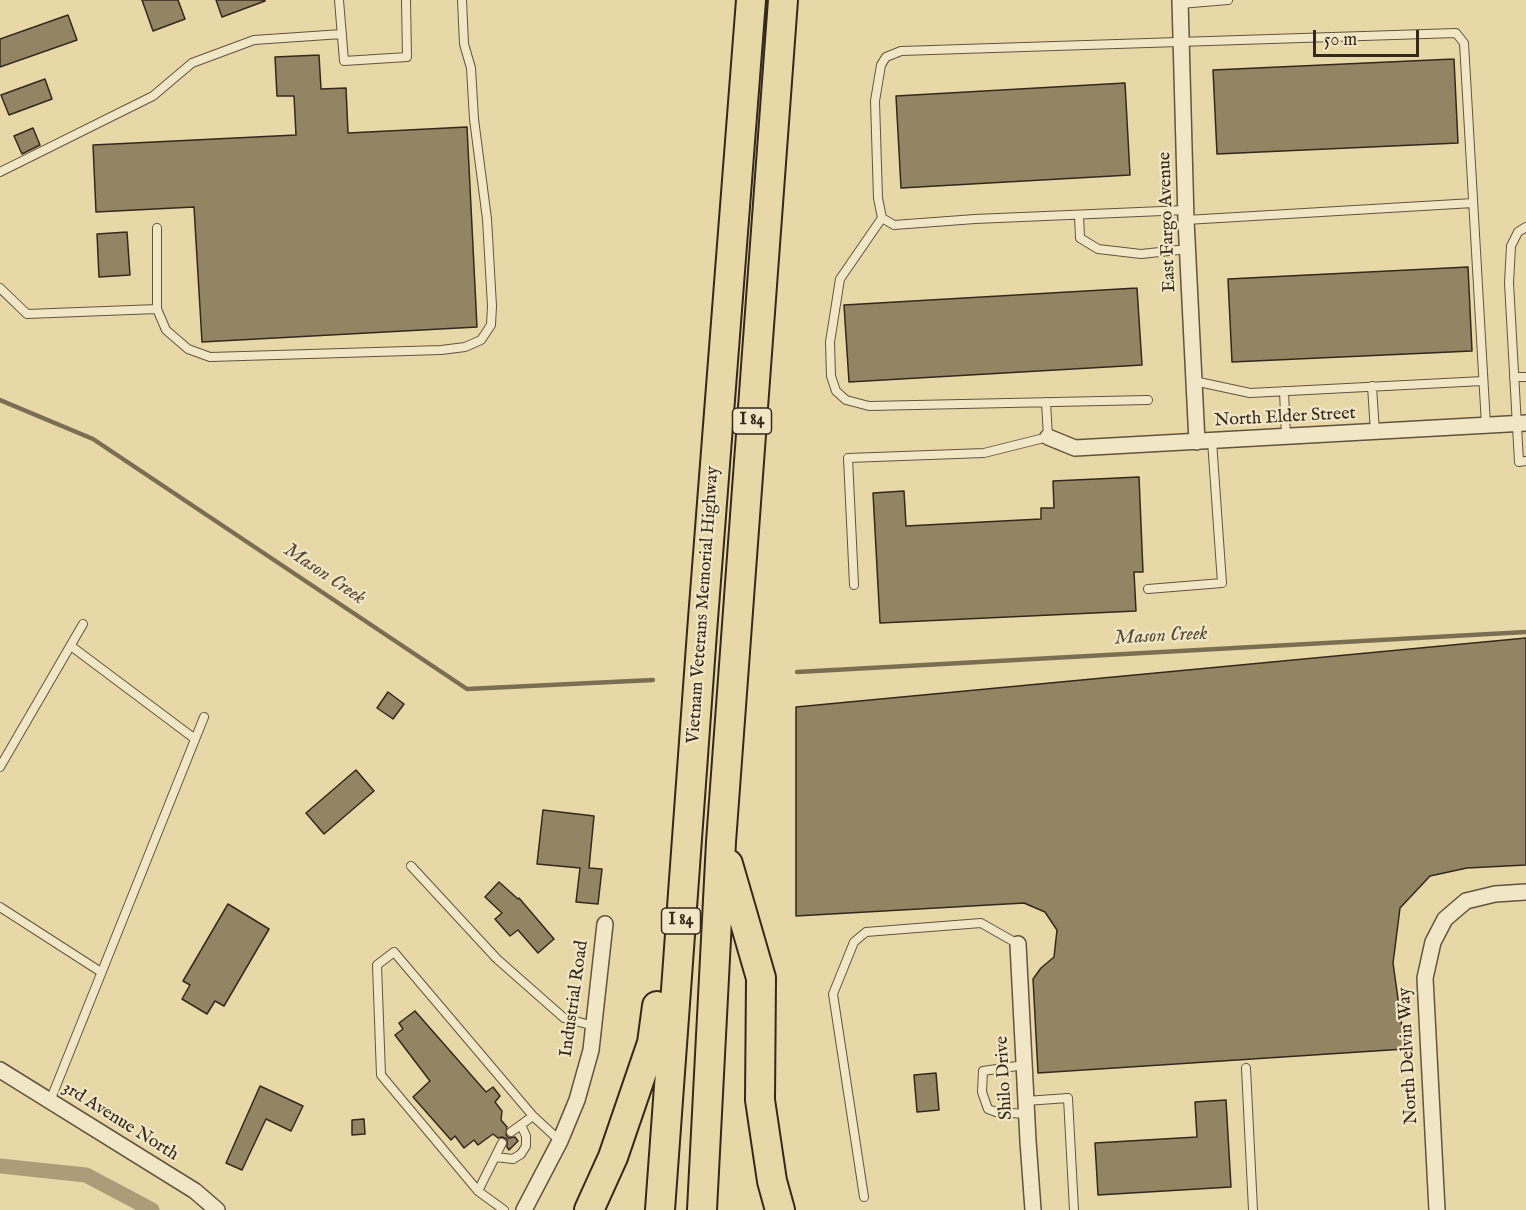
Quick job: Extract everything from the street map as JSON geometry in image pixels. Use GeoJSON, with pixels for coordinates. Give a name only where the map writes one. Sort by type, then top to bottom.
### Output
{"type":"FeatureCollection","features":[{"type":"Feature","properties":{"kind":"highway","name":"Vietnam Veterans Memorial Highway"},"geometry":{"type":"LineString","coordinates":[[660,1210],[751,0]]}},
{"type":"Feature","properties":{"kind":"highway","name":"Vietnam Veterans Memorial Highway"},"geometry":{"type":"LineString","coordinates":[[702,1210],[721,842],[783,0]]}},
{"type":"Feature","properties":{"kind":"highway"},"geometry":{"type":"LineString","coordinates":[[589,1210],[613,1157],[652,1043],[702,632]]}},
{"type":"Feature","properties":{"kind":"highway"},"geometry":{"type":"LineString","coordinates":[[721,842],[760,978],[760,1100],[772,1181],[780,1210]]}},
{"type":"Feature","properties":{"kind":"street","name":"East Fargo Avenue"},"geometry":{"type":"LineString","coordinates":[[1180,2],[1186,215],[1194,381],[1204,442]]}},
{"type":"Feature","properties":{"kind":"street","name":"North Elder Street"},"geometry":{"type":"LineString","coordinates":[[1048,437],[1075,448],[1522,423]]}},
{"type":"Feature","properties":{"kind":"street","name":"North Delvin Way"},"geometry":{"type":"LineString","coordinates":[[1437,1210],[1425,978],[1434,942],[1445,919],[1466,902],[1495,894],[1526,892]]}},
{"type":"Feature","properties":{"kind":"street","name":"Industrial Road"},"geometry":{"type":"LineString","coordinates":[[524,1210],[560,1142],[577,1100],[591,1050],[605,924]]}},
{"type":"Feature","properties":{"kind":"street","name":"Shilo Drive"},"geometry":{"type":"LineString","coordinates":[[1018,944],[1033,1210]]}},
{"type":"Feature","properties":{"kind":"street","name":"3rd Avenue North"},"geometry":{"type":"LineString","coordinates":[[0,1070],[195,1191],[217,1210]]}},
{"type":"Feature","properties":{"kind":"lane"},"geometry":{"type":"LineString","coordinates":[[339,0],[344,61],[407,57],[406,0]]}},
{"type":"Feature","properties":{"kind":"lane"},"geometry":{"type":"LineString","coordinates":[[157,228],[158,309],[166,330],[188,350],[210,357],[441,350],[465,347],[481,340],[490,325],[492,306],[487,219],[474,119],[471,68],[464,44],[462,0]]}},
{"type":"Feature","properties":{"kind":"lane"},"geometry":{"type":"LineString","coordinates":[[1180,2],[1228,0]]}},
{"type":"Feature","properties":{"kind":"lane"},"geometry":{"type":"LineString","coordinates":[[1148,400],[869,406],[846,400],[836,392],[831,376],[830,342],[840,279],[882,218],[878,198],[875,100],[881,65],[886,57],[901,51],[1456,33],[1464,44],[1486,425]]}},
{"type":"Feature","properties":{"kind":"lane"},"geometry":{"type":"LineString","coordinates":[[0,172],[153,96],[192,63],[254,40],[342,34]]}},
{"type":"Feature","properties":{"kind":"lane"},"geometry":{"type":"LineString","coordinates":[[882,218],[894,225],[1079,214],[1186,215],[1473,203]]}},
{"type":"Feature","properties":{"kind":"lane"},"geometry":{"type":"LineString","coordinates":[[1079,214],[1080,238],[1098,249],[1141,254],[1188,249]]}},
{"type":"Feature","properties":{"kind":"lane"},"geometry":{"type":"LineString","coordinates":[[1526,227],[1518,232],[1511,246],[1509,282],[1514,377],[1522,423],[1519,462],[1526,461]]}},
{"type":"Feature","properties":{"kind":"lane"},"geometry":{"type":"LineString","coordinates":[[0,288],[27,314],[158,309]]}},
{"type":"Feature","properties":{"kind":"lane"},"geometry":{"type":"LineString","coordinates":[[1514,377],[1526,376]]}},
{"type":"Feature","properties":{"kind":"lane"},"geometry":{"type":"LineString","coordinates":[[1194,381],[1250,393],[1483,381]]}},
{"type":"Feature","properties":{"kind":"lane"},"geometry":{"type":"LineString","coordinates":[[1372,386],[1375,432]]}},
{"type":"Feature","properties":{"kind":"lane"},"geometry":{"type":"LineString","coordinates":[[1284,391],[1286,437]]}},
{"type":"Feature","properties":{"kind":"lane"},"geometry":{"type":"LineString","coordinates":[[854,585],[848,458],[984,453],[1048,437],[1046,402]]}},
{"type":"Feature","properties":{"kind":"lane"},"geometry":{"type":"LineString","coordinates":[[1148,589],[1222,583],[1204,442]]}},
{"type":"Feature","properties":{"kind":"lane"},"geometry":{"type":"LineString","coordinates":[[0,767],[83,624]]}},
{"type":"Feature","properties":{"kind":"lane"},"geometry":{"type":"LineString","coordinates":[[71,646],[195,739]]}},
{"type":"Feature","properties":{"kind":"lane"},"geometry":{"type":"LineString","coordinates":[[50,1101],[204,717]]}},
{"type":"Feature","properties":{"kind":"lane"},"geometry":{"type":"LineString","coordinates":[[411,866],[496,959],[564,1018],[594,1026]]}},
{"type":"Feature","properties":{"kind":"lane"},"geometry":{"type":"LineString","coordinates":[[0,907],[101,972]]}},
{"type":"Feature","properties":{"kind":"lane"},"geometry":{"type":"LineString","coordinates":[[864,1197],[833,994],[854,942],[866,932],[981,922],[1018,944]]}},
{"type":"Feature","properties":{"kind":"lane"},"geometry":{"type":"LineString","coordinates":[[504,1210],[478,1191],[381,1075],[377,965],[394,952],[533,1116],[560,1142]]}},
{"type":"Feature","properties":{"kind":"lane"},"geometry":{"type":"LineString","coordinates":[[1024,1065],[983,1071],[982,1092],[988,1110],[996,1112],[1068,1098],[1074,1210]]}},
{"type":"Feature","properties":{"kind":"lane"},"geometry":{"type":"LineString","coordinates":[[1246,1068],[1253,1210]]}},
{"type":"Feature","properties":{"kind":"lane"},"geometry":{"type":"LineString","coordinates":[[511,1132],[533,1116]]}},
{"type":"Feature","properties":{"kind":"lane"},"geometry":{"type":"LineString","coordinates":[[495,1157],[513,1159],[521,1154],[526,1146],[526,1136],[521,1125]]}},
{"type":"Feature","properties":{"kind":"lane"},"geometry":{"type":"LineString","coordinates":[[478,1191],[502,1143]]}},
{"type":"Feature","properties":{"kind":"building"},"geometry":{"type":"Polygon","coordinates":[[[142,0],[178,0],[185,19],[153,31],[142,0]]]}},
{"type":"Feature","properties":{"kind":"building"},"geometry":{"type":"Polygon","coordinates":[[[216,0],[265,0],[265,1],[222,17],[216,0]]]}},
{"type":"Feature","properties":{"kind":"building"},"geometry":{"type":"Polygon","coordinates":[[[68,15],[77,40],[0,67],[0,39],[68,15]]]}},
{"type":"Feature","properties":{"kind":"building"},"geometry":{"type":"Polygon","coordinates":[[[319,55],[321,89],[346,88],[348,133],[467,127],[477,327],[202,342],[194,207],[96,212],[93,145],[296,135],[294,96],[277,96],[275,57],[319,55]]]}},
{"type":"Feature","properties":{"kind":"building"},"geometry":{"type":"Polygon","coordinates":[[[1454,59],[1458,143],[1217,154],[1213,70],[1454,59]]]}},
{"type":"Feature","properties":{"kind":"building"},"geometry":{"type":"Polygon","coordinates":[[[45,79],[52,99],[9,115],[1,95],[45,79]]]}},
{"type":"Feature","properties":{"kind":"building"},"geometry":{"type":"Polygon","coordinates":[[[1125,83],[1130,175],[901,188],[896,96],[1125,83]]]}},
{"type":"Feature","properties":{"kind":"building"},"geometry":{"type":"Polygon","coordinates":[[[33,128],[40,145],[22,154],[14,136],[33,128]]]}},
{"type":"Feature","properties":{"kind":"building"},"geometry":{"type":"Polygon","coordinates":[[[127,232],[130,275],[99,277],[97,234],[127,232]]]}},
{"type":"Feature","properties":{"kind":"building"},"geometry":{"type":"Polygon","coordinates":[[[1468,267],[1472,351],[1232,362],[1228,279],[1468,267]]]}},
{"type":"Feature","properties":{"kind":"building"},"geometry":{"type":"Polygon","coordinates":[[[1137,288],[1142,365],[849,382],[844,305],[1137,288]]]}},
{"type":"Feature","properties":{"kind":"building"},"geometry":{"type":"Polygon","coordinates":[[[1139,477],[1143,572],[1134,572],[1136,611],[880,623],[873,493],[904,491],[906,526],[1041,519],[1041,508],[1054,508],[1053,481],[1139,477]]]}},
{"type":"Feature","properties":{"kind":"building"},"geometry":{"type":"Polygon","coordinates":[[[1526,638],[1526,865],[1467,868],[1430,876],[1400,908],[1393,963],[1405,1049],[1038,1073],[1033,979],[1041,968],[1054,957],[1057,930],[1045,912],[1024,903],[796,916],[796,707],[1526,638]]]}},
{"type":"Feature","properties":{"kind":"building"},"geometry":{"type":"Polygon","coordinates":[[[388,692],[404,704],[393,719],[377,708],[388,692]]]}},
{"type":"Feature","properties":{"kind":"building"},"geometry":{"type":"Polygon","coordinates":[[[356,770],[374,791],[324,834],[306,813],[356,770]]]}},
{"type":"Feature","properties":{"kind":"building"},"geometry":{"type":"Polygon","coordinates":[[[543,810],[594,816],[589,868],[602,869],[598,904],[576,902],[580,868],[537,864],[543,810]]]}},
{"type":"Feature","properties":{"kind":"building"},"geometry":{"type":"Polygon","coordinates":[[[499,882],[519,898],[554,939],[538,953],[518,930],[510,936],[495,919],[502,913],[485,897],[499,882]]]}},
{"type":"Feature","properties":{"kind":"building"},"geometry":{"type":"Polygon","coordinates":[[[228,904],[269,929],[224,1006],[215,1001],[207,1014],[182,999],[190,985],[183,981],[228,904]]]}},
{"type":"Feature","properties":{"kind":"building"},"geometry":{"type":"Polygon","coordinates":[[[415,1011],[486,1092],[493,1087],[500,1096],[495,1102],[502,1111],[501,1120],[507,1127],[506,1135],[509,1138],[515,1137],[518,1141],[509,1150],[507,1139],[498,1138],[493,1134],[478,1145],[474,1140],[464,1148],[455,1136],[451,1140],[413,1097],[430,1081],[395,1035],[403,1029],[399,1023],[415,1011]]]}},
{"type":"Feature","properties":{"kind":"building"},"geometry":{"type":"Polygon","coordinates":[[[936,1073],[939,1110],[917,1112],[914,1075],[936,1073]]]}},
{"type":"Feature","properties":{"kind":"building"},"geometry":{"type":"Polygon","coordinates":[[[260,1086],[303,1106],[291,1131],[266,1119],[242,1170],[226,1163],[260,1086]]]}},
{"type":"Feature","properties":{"kind":"building"},"geometry":{"type":"Polygon","coordinates":[[[1226,1100],[1231,1187],[1098,1195],[1095,1143],[1197,1137],[1195,1102],[1226,1100]]]}},
{"type":"Feature","properties":{"kind":"building"},"geometry":{"type":"Polygon","coordinates":[[[364,1119],[365,1134],[352,1135],[352,1120],[364,1119]]]}},
{"type":"Feature","properties":{"kind":"waterway","name":"Mason Creek"},"geometry":{"type":"LineString","coordinates":[[0,400],[93,439],[467,689],[653,680]]}},
{"type":"Feature","properties":{"kind":"waterway","name":"Mason Creek"},"geometry":{"type":"LineString","coordinates":[[797,672],[1526,632]]}},
{"type":"Feature","properties":{"kind":"waterway"},"geometry":{"type":"LineString","coordinates":[[0,1166],[86,1175],[152,1210]]}}]}
